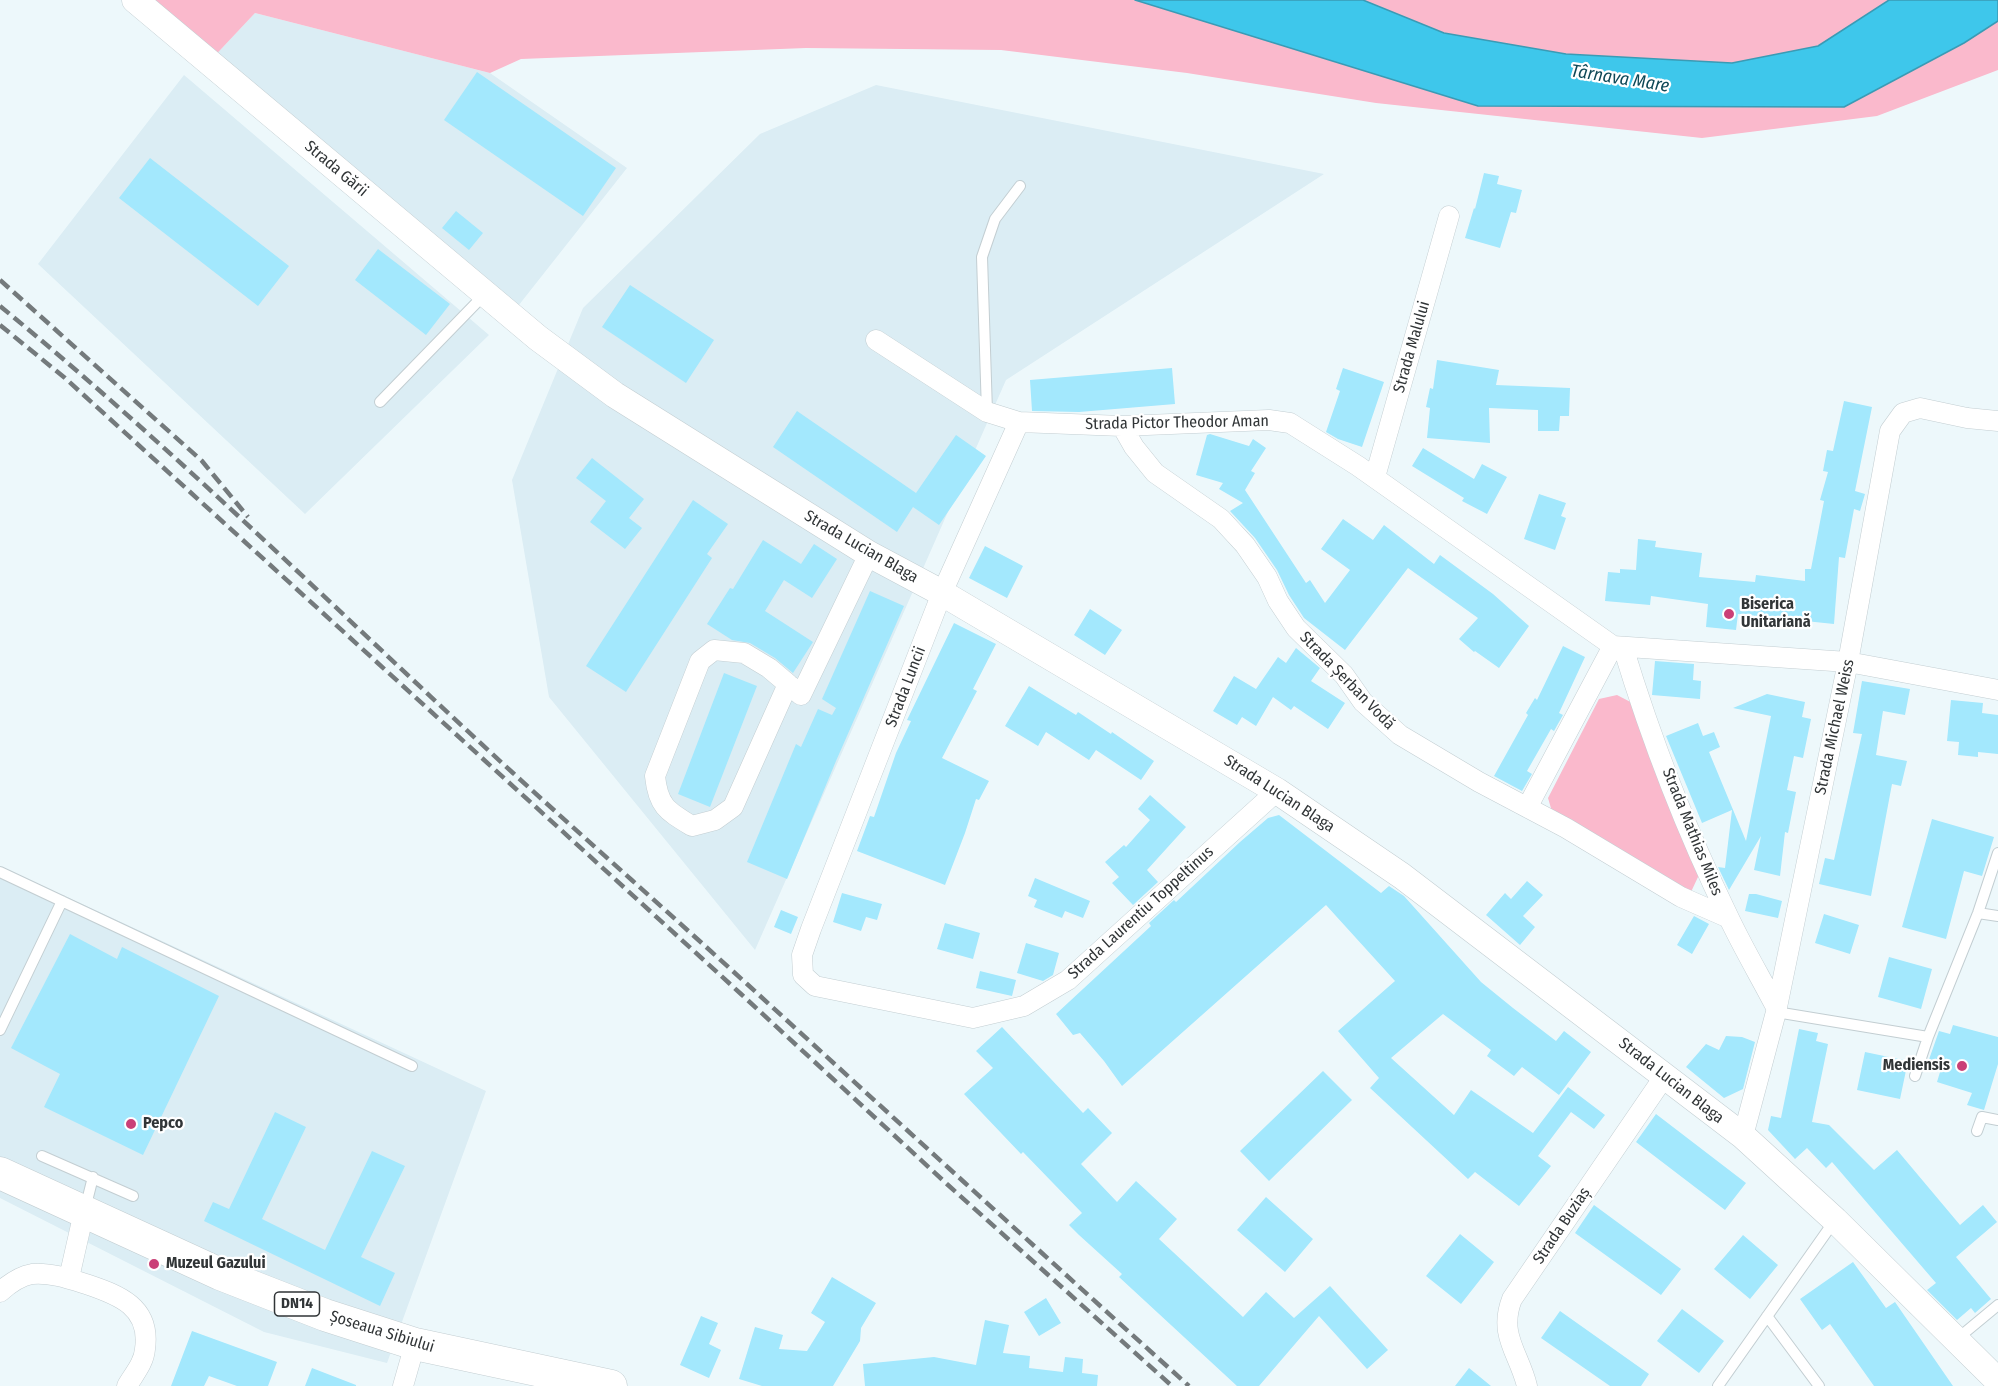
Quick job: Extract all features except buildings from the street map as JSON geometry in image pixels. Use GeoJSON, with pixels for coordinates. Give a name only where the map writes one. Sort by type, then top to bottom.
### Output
{"type":"FeatureCollection","features":[{"type":"Feature","properties":{"kind":"main road","name":"Șoseaua Sibiului"},"geometry":{"type":"LineString","coordinates":[[0,1173],[220,1274],[325,1315],[415,1344],[611,1386]]}},
{"type":"Feature","properties":{"kind":"street","name":"Strada Gării"},"geometry":{"type":"LineString","coordinates":[[135,0],[538,338]]}},
{"type":"Feature","properties":{"kind":"street","name":"Strada Malului"},"geometry":{"type":"LineString","coordinates":[[1375,477],[1449,216]]}},
{"type":"Feature","properties":{"kind":"street","name":"Strada Lucian Blaga"},"geometry":{"type":"LineString","coordinates":[[538,338],[615,395],[869,554],[942,593],[1277,791],[1402,876],[1743,1136],[1835,1220],[1998,1381]]}},
{"type":"Feature","properties":{"kind":"street","name":"Strada Pictor Theodor Aman"},"geometry":{"type":"LineString","coordinates":[[876,340],[987,411],[1019,423],[1122,426],[1269,420],[1290,423],[1375,477],[1618,647]]}},
{"type":"Feature","properties":{"kind":"street","name":"Strada Michael Weiss"},"geometry":{"type":"LineString","coordinates":[[1743,1136],[1777,1011],[1848,662],[1890,431],[1902,413],[1920,408],[1967,418],[1998,421]]}},
{"type":"Feature","properties":{"kind":"street","name":"Strada Luncii"},"geometry":{"type":"LineString","coordinates":[[802,955],[942,593],[1019,423]]}},
{"type":"Feature","properties":{"kind":"street","name":"Strada Șerban Vodă"},"geometry":{"type":"LineString","coordinates":[[1122,426],[1134,447],[1155,473],[1221,519],[1245,545],[1267,577],[1278,601],[1296,628],[1344,675],[1363,702],[1400,735],[1479,782],[1528,806],[1682,897],[1729,918]]}},
{"type":"Feature","properties":{"kind":"street"},"geometry":{"type":"LineString","coordinates":[[788,684],[733,807],[715,820],[692,826],[669,813],[656,794],[655,776],[700,661],[714,650],[744,653],[769,668],[788,684],[801,695],[869,554]]}},
{"type":"Feature","properties":{"kind":"street"},"geometry":{"type":"LineString","coordinates":[[1528,806],[1618,647],[1848,662],[1998,690]]}},
{"type":"Feature","properties":{"kind":"street","name":"Strada Mathias Miles"},"geometry":{"type":"LineString","coordinates":[[1618,647],[1704,864],[1777,1011]]}},
{"type":"Feature","properties":{"kind":"street","name":"Strada Laurentiu Toppeltinus"},"geometry":{"type":"LineString","coordinates":[[802,955],[803,975],[815,986],[973,1018],[1024,1006],[1068,980],[1277,791]]}},
{"type":"Feature","properties":{"kind":"street","name":"Strada Buziaș"},"geometry":{"type":"LineString","coordinates":[[1527,1386],[1508,1334],[1506,1314],[1512,1299],[1664,1077]]}},
{"type":"Feature","properties":{"kind":"street"},"geometry":{"type":"LineString","coordinates":[[69,1278],[84,1212]]}},
{"type":"Feature","properties":{"kind":"street"},"geometry":{"type":"LineString","coordinates":[[0,1292],[15,1281],[33,1274],[69,1278],[116,1294],[133,1307],[145,1332],[142,1362],[127,1386]]}},
{"type":"Feature","properties":{"kind":"street","name":"Strada Lucian Blaga"},"geometry":{"type":"LineString","coordinates":[[1956,1340],[1980,1386]]}},
{"type":"Feature","properties":{"kind":"street"},"geometry":{"type":"LineString","coordinates":[[408,1385],[415,1344]]}},
{"type":"Feature","properties":{"kind":"lane"},"geometry":{"type":"LineString","coordinates":[[987,411],[982,257],[995,219],[1020,186]]}},
{"type":"Feature","properties":{"kind":"lane"},"geometry":{"type":"LineString","coordinates":[[380,402],[486,294]]}},
{"type":"Feature","properties":{"kind":"lane"},"geometry":{"type":"LineString","coordinates":[[1915,1076],[1928,1037],[1978,913],[1998,853]]}},
{"type":"Feature","properties":{"kind":"lane"},"geometry":{"type":"LineString","coordinates":[[0,872],[412,1066]]}},
{"type":"Feature","properties":{"kind":"lane"},"geometry":{"type":"LineString","coordinates":[[0,1030],[62,901]]}},
{"type":"Feature","properties":{"kind":"lane"},"geometry":{"type":"LineString","coordinates":[[1978,913],[1998,916]]}},
{"type":"Feature","properties":{"kind":"lane"},"geometry":{"type":"LineString","coordinates":[[1777,1011],[1928,1037]]}},
{"type":"Feature","properties":{"kind":"lane"},"geometry":{"type":"LineString","coordinates":[[1977,1131],[1982,1117],[1998,1120]]}},
{"type":"Feature","properties":{"kind":"lane"},"geometry":{"type":"LineString","coordinates":[[42,1156],[132,1196]]}},
{"type":"Feature","properties":{"kind":"lane"},"geometry":{"type":"LineString","coordinates":[[84,1212],[93,1177]]}},
{"type":"Feature","properties":{"kind":"lane"},"geometry":{"type":"LineString","coordinates":[[1718,1386],[1835,1220]]}},
{"type":"Feature","properties":{"kind":"lane"},"geometry":{"type":"LineString","coordinates":[[1956,1340],[1998,1305]]}},
{"type":"Feature","properties":{"kind":"lane"},"geometry":{"type":"LineString","coordinates":[[1767,1316],[1819,1386]]}},
{"type":"Feature","properties":{"kind":"shaded area"},"geometry":{"type":"Polygon","coordinates":[[[135,0],[1135,0],[1478,106],[1844,107],[1964,43],[1998,21],[1998,70],[1877,116],[1702,138],[1376,103],[1187,73],[1001,50],[806,48],[521,59],[490,73],[255,13],[208,63],[135,0]]]}},
{"type":"Feature","properties":{"kind":"shaded area"},"geometry":{"type":"Polygon","coordinates":[[[1363,0],[1889,0],[1818,46],[1732,63],[1566,54],[1444,33],[1363,0]]]}},
{"type":"Feature","properties":{"kind":"shaded area"},"geometry":{"type":"Polygon","coordinates":[[[255,13],[490,73],[627,168],[511,315],[208,63],[255,13]]]}},
{"type":"Feature","properties":{"kind":"shaded area"},"geometry":{"type":"Polygon","coordinates":[[[184,75],[489,335],[305,514],[38,264],[184,75]]]}},
{"type":"Feature","properties":{"kind":"shaded area"},"geometry":{"type":"Polygon","coordinates":[[[876,85],[1324,174],[1006,380],[755,950],[549,697],[512,480],[583,308],[760,134],[876,85]]]}},
{"type":"Feature","properties":{"kind":"shaded area"},"geometry":{"type":"Polygon","coordinates":[[[1617,695],[1642,708],[1704,864],[1691,892],[1553,815],[1548,798],[1599,699],[1617,695]]]}},
{"type":"Feature","properties":{"kind":"shaded area"},"geometry":{"type":"Polygon","coordinates":[[[0,866],[486,1091],[387,1363],[264,1332],[0,1198],[0,866]]]}},
{"type":"Feature","properties":{"kind":"water","name":"Târnava Mare"},"geometry":{"type":"Polygon","coordinates":[[[1135,0],[1363,0],[1444,33],[1566,54],[1732,63],[1818,46],[1889,0],[1998,0],[1998,21],[1964,43],[1844,107],[1478,106],[1135,0]]]}},
{"type":"Feature","properties":{"kind":"railway"},"geometry":{"type":"LineString","coordinates":[[0,280],[202,461],[248,517]]}},
{"type":"Feature","properties":{"kind":"railway"},"geometry":{"type":"LineString","coordinates":[[0,306],[196,477],[513,773],[1189,1386]]}},
{"type":"Feature","properties":{"kind":"railway"},"geometry":{"type":"LineString","coordinates":[[0,325],[65,378],[948,1185],[1172,1386]]}},
{"type":"Feature","properties":{"kind":"place","name":"Biserica Unitariană"},"geometry":{"type":"Point","coordinates":[1729,614]}},
{"type":"Feature","properties":{"kind":"place","name":"Mediensis"},"geometry":{"type":"Point","coordinates":[1962,1066]}},
{"type":"Feature","properties":{"kind":"place","name":"Pepco"},"geometry":{"type":"Point","coordinates":[131,1124]}},
{"type":"Feature","properties":{"kind":"place","name":"Muzeul Gazului"},"geometry":{"type":"Point","coordinates":[154,1264]}}]}
